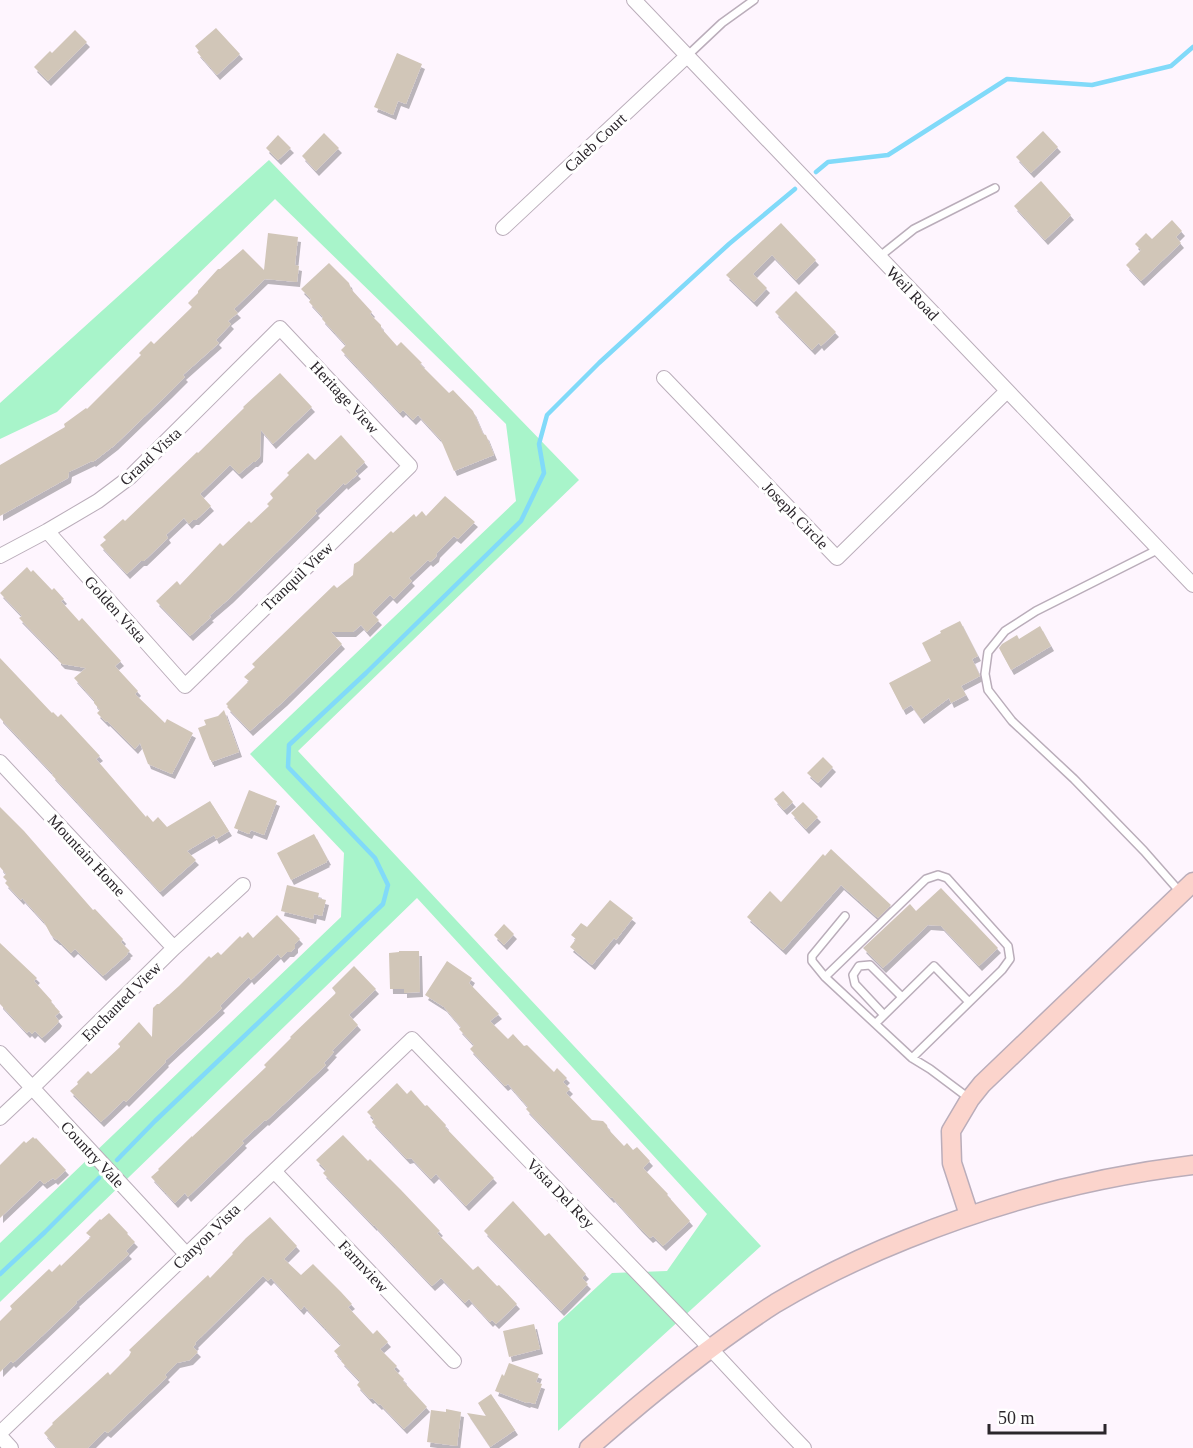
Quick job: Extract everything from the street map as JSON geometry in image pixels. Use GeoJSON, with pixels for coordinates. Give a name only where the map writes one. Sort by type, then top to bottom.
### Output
{"type":"FeatureCollection","features":[{"type":"Feature","properties":{"kind":"main road"},"geometry":{"type":"LineString","coordinates":[[969,1215],[952,1163],[951,1131],[970,1099],[982,1084],[1187,887]]}},
{"type":"Feature","properties":{"kind":"main road"},"geometry":{"type":"LineString","coordinates":[[589,1448],[710,1348],[776,1304],[822,1278],[878,1251],[969,1215],[1025,1197],[1143,1171],[1193,1165]]}},
{"type":"Feature","properties":{"kind":"street","name":"Weil Road"},"geometry":{"type":"LineString","coordinates":[[634,0],[1193,585]]}},
{"type":"Feature","properties":{"kind":"street","name":"Caleb Court"},"geometry":{"type":"LineString","coordinates":[[504,228],[687,56]]}},
{"type":"Feature","properties":{"kind":"street","name":"Heritage View"},"geometry":{"type":"LineString","coordinates":[[280,328],[410,466]]}},
{"type":"Feature","properties":{"kind":"street","name":"Grand Vista"},"geometry":{"type":"LineString","coordinates":[[0,556],[98,501],[130,477],[280,328]]}},
{"type":"Feature","properties":{"kind":"street","name":"Joseph Circle"},"geometry":{"type":"LineString","coordinates":[[664,378],[837,558],[1008,391]]}},
{"type":"Feature","properties":{"kind":"street","name":"Tranquil View"},"geometry":{"type":"LineString","coordinates":[[185,686],[410,466]]}},
{"type":"Feature","properties":{"kind":"street","name":"Golden Vista"},"geometry":{"type":"LineString","coordinates":[[47,531],[185,686]]}},
{"type":"Feature","properties":{"kind":"street","name":"Mountain Home"},"geometry":{"type":"LineString","coordinates":[[0,762],[174,948]]}},
{"type":"Feature","properties":{"kind":"street","name":"Enchanted View"},"geometry":{"type":"LineString","coordinates":[[0,1118],[174,948],[243,885]]}},
{"type":"Feature","properties":{"kind":"street","name":"Canyon Vista"},"geometry":{"type":"LineString","coordinates":[[0,1435],[412,1039]]}},
{"type":"Feature","properties":{"kind":"street","name":"Vista Del Rey"},"geometry":{"type":"LineString","coordinates":[[412,1039],[804,1448]]}},
{"type":"Feature","properties":{"kind":"street","name":"Country Vale"},"geometry":{"type":"LineString","coordinates":[[0,1053],[187,1255]]}},
{"type":"Feature","properties":{"kind":"street","name":"Farmview"},"geometry":{"type":"LineString","coordinates":[[274,1171],[454,1361]]}},
{"type":"Feature","properties":{"kind":"street"},"geometry":{"type":"LineString","coordinates":[[0,1435],[11,1448]]}},
{"type":"Feature","properties":{"kind":"lane"},"geometry":{"type":"LineString","coordinates":[[687,56],[722,23],[754,0]]}},
{"type":"Feature","properties":{"kind":"lane"},"geometry":{"type":"LineString","coordinates":[[879,257],[914,229],[994,188]]}},
{"type":"Feature","properties":{"kind":"lane"},"geometry":{"type":"LineString","coordinates":[[1159,549],[1036,611],[1005,631],[988,652],[984,674],[988,690],[1012,721],[1074,779],[1144,851],[1187,887]]}},
{"type":"Feature","properties":{"kind":"lane"},"geometry":{"type":"LineString","coordinates":[[825,977],[926,879],[938,875],[947,878],[1008,946],[1010,959],[1002,970],[912,1058]]}},
{"type":"Feature","properties":{"kind":"lane"},"geometry":{"type":"LineString","coordinates":[[845,915],[812,956],[812,961],[825,977],[912,1058],[970,1099]]}},
{"type":"Feature","properties":{"kind":"lane"},"geometry":{"type":"LineString","coordinates":[[884,1015],[855,984],[853,975],[859,966],[870,965],[902,997]]}},
{"type":"Feature","properties":{"kind":"lane"},"geometry":{"type":"LineString","coordinates":[[876,1023],[934,966],[969,1002]]}},
{"type":"Feature","properties":{"kind":"green space"},"geometry":{"type":"Polygon","coordinates":[[[269,160],[579,480],[298,751],[761,1246],[558,1431],[558,1323],[612,1273],[667,1271],[707,1214],[417,898],[0,1302],[0,1243],[341,917],[344,853],[250,754],[516,501],[506,424],[275,199],[57,412],[0,439],[0,403],[269,160]]]}},
{"type":"Feature","properties":{"kind":"building"},"geometry":{"type":"Polygon","coordinates":[[[216,28],[240,54],[217,75],[197,52],[199,51],[195,46],[216,28]]]}},
{"type":"Feature","properties":{"kind":"building"},"geometry":{"type":"Polygon","coordinates":[[[75,30],[87,42],[48,81],[34,67],[75,30]]]}},
{"type":"Feature","properties":{"kind":"building"},"geometry":{"type":"Polygon","coordinates":[[[397,53],[422,64],[406,104],[398,101],[393,115],[374,107],[397,53]]]}},
{"type":"Feature","properties":{"kind":"building"},"geometry":{"type":"Polygon","coordinates":[[[1043,131],[1058,147],[1031,173],[1016,157],[1043,131]]]}},
{"type":"Feature","properties":{"kind":"building"},"geometry":{"type":"Polygon","coordinates":[[[324,133],[339,148],[316,171],[302,156],[324,133]]]}},
{"type":"Feature","properties":{"kind":"building"},"geometry":{"type":"Polygon","coordinates":[[[278,135],[291,148],[278,160],[266,148],[278,135]]]}},
{"type":"Feature","properties":{"kind":"building"},"geometry":{"type":"Polygon","coordinates":[[[1041,181],[1071,215],[1045,240],[1014,206],[1041,181]]]}},
{"type":"Feature","properties":{"kind":"building"},"geometry":{"type":"Polygon","coordinates":[[[1172,220],[1182,231],[1176,237],[1181,243],[1141,281],[1126,265],[1141,250],[1135,244],[1146,233],[1152,239],[1172,220]]]}},
{"type":"Feature","properties":{"kind":"building"},"geometry":{"type":"Polygon","coordinates":[[[781,223],[816,260],[796,280],[772,255],[753,274],[767,288],[754,302],[726,275],[781,223]]]}},
{"type":"Feature","properties":{"kind":"building"},"geometry":{"type":"Polygon","coordinates":[[[268,233],[298,237],[295,265],[299,266],[297,282],[265,279],[234,309],[238,313],[228,321],[231,324],[216,340],[219,343],[183,375],[185,377],[115,445],[93,462],[69,472],[68,478],[0,516],[0,465],[65,427],[64,424],[87,409],[141,355],[139,353],[151,341],[154,344],[192,307],[188,303],[198,291],[218,269],[243,249],[264,270],[268,233]]]}},
{"type":"Feature","properties":{"kind":"building"},"geometry":{"type":"Polygon","coordinates":[[[329,263],[349,283],[351,289],[372,312],[370,314],[397,346],[401,342],[449,393],[453,390],[473,411],[494,455],[454,471],[441,440],[418,415],[413,420],[403,410],[400,413],[341,350],[346,345],[322,319],[323,317],[309,302],[311,299],[301,289],[329,263]]]}},
{"type":"Feature","properties":{"kind":"building"},"geometry":{"type":"Polygon","coordinates":[[[796,291],[836,332],[821,346],[819,343],[812,350],[775,312],[796,291]]]}},
{"type":"Feature","properties":{"kind":"building"},"geometry":{"type":"Polygon","coordinates":[[[280,373],[312,407],[273,444],[261,430],[260,457],[239,474],[230,465],[200,494],[211,506],[189,524],[184,518],[166,535],[168,538],[127,574],[100,545],[106,540],[103,537],[123,519],[125,521],[280,373]]]}},
{"type":"Feature","properties":{"kind":"building"},"geometry":{"type":"Polygon","coordinates":[[[341,435],[365,462],[355,471],[358,474],[345,485],[344,483],[315,511],[317,513],[190,636],[156,601],[177,581],[180,585],[220,543],[223,546],[249,521],[251,523],[269,506],[267,504],[273,498],[270,494],[289,475],[287,473],[308,453],[315,460],[341,435]]]}},
{"type":"Feature","properties":{"kind":"building"},"geometry":{"type":"Polygon","coordinates":[[[445,496],[475,522],[458,539],[454,536],[437,553],[436,557],[430,562],[428,560],[409,578],[412,581],[394,599],[390,595],[372,613],[379,620],[367,632],[361,625],[353,632],[331,632],[342,644],[250,731],[226,704],[249,681],[244,677],[255,667],[252,664],[334,585],[337,588],[353,575],[354,564],[391,531],[393,533],[414,514],[416,517],[422,511],[426,516],[445,496]]]}},
{"type":"Feature","properties":{"kind":"building"},"geometry":{"type":"Polygon","coordinates":[[[27,567],[31,572],[33,570],[52,590],[54,588],[64,599],[61,601],[79,621],[82,618],[121,661],[115,666],[138,691],[135,694],[165,723],[167,719],[193,733],[172,774],[148,764],[140,743],[135,749],[97,713],[100,710],[94,700],[74,678],[86,668],[62,664],[19,618],[22,616],[0,593],[27,567]]]}},
{"type":"Feature","properties":{"kind":"building"},"geometry":{"type":"Polygon","coordinates":[[[960,621],[978,656],[972,659],[980,676],[961,686],[966,695],[951,703],[949,698],[921,719],[911,705],[903,710],[889,683],[931,661],[922,643],[960,621]]]}},
{"type":"Feature","properties":{"kind":"building"},"geometry":{"type":"Polygon","coordinates":[[[1040,626],[1051,646],[1011,670],[999,648],[1017,635],[1019,639],[1040,626]]]}},
{"type":"Feature","properties":{"kind":"building"},"geometry":{"type":"Polygon","coordinates":[[[0,658],[52,713],[58,717],[61,714],[100,756],[96,759],[146,817],[147,815],[153,822],[158,817],[167,827],[210,801],[229,831],[216,839],[214,835],[187,851],[196,860],[160,892],[0,718],[0,658]]]}},
{"type":"Feature","properties":{"kind":"building"},"geometry":{"type":"Polygon","coordinates":[[[224,710],[239,752],[211,762],[198,728],[206,725],[204,720],[218,716],[224,710]]]}},
{"type":"Feature","properties":{"kind":"building"},"geometry":{"type":"Polygon","coordinates":[[[823,757],[833,767],[818,783],[807,773],[823,757]]]}},
{"type":"Feature","properties":{"kind":"building"},"geometry":{"type":"Polygon","coordinates":[[[249,790],[277,801],[264,835],[251,830],[249,834],[234,828],[249,790]]]}},
{"type":"Feature","properties":{"kind":"building"},"geometry":{"type":"Polygon","coordinates":[[[783,791],[793,802],[784,810],[774,799],[783,791]]]}},
{"type":"Feature","properties":{"kind":"building"},"geometry":{"type":"Polygon","coordinates":[[[803,802],[818,817],[806,829],[791,813],[803,802]]]}},
{"type":"Feature","properties":{"kind":"building"},"geometry":{"type":"Polygon","coordinates":[[[0,807],[93,910],[95,909],[123,939],[121,942],[130,951],[103,976],[75,949],[71,953],[51,935],[44,922],[5,883],[7,881],[3,877],[6,874],[0,867],[0,807]]]}},
{"type":"Feature","properties":{"kind":"building"},"geometry":{"type":"Polygon","coordinates":[[[314,834],[327,862],[291,880],[277,853],[314,834]]]}},
{"type":"Feature","properties":{"kind":"building"},"geometry":{"type":"Polygon","coordinates":[[[831,849],[891,905],[878,918],[841,885],[783,950],[747,917],[770,891],[781,902],[823,854],[825,856],[831,849]]]}},
{"type":"Feature","properties":{"kind":"building"},"geometry":{"type":"Polygon","coordinates":[[[287,885],[319,893],[318,898],[326,900],[322,916],[314,914],[313,919],[281,911],[287,885]]]}},
{"type":"Feature","properties":{"kind":"building"},"geometry":{"type":"Polygon","coordinates":[[[941,888],[998,948],[979,966],[941,926],[928,925],[883,968],[863,948],[910,904],[916,911],[941,888]]]}},
{"type":"Feature","properties":{"kind":"building"},"geometry":{"type":"Polygon","coordinates":[[[610,900],[633,918],[592,965],[570,947],[576,939],[571,935],[581,923],[587,927],[610,900]]]}},
{"type":"Feature","properties":{"kind":"building"},"geometry":{"type":"Polygon","coordinates":[[[277,915],[300,939],[295,944],[295,948],[281,958],[278,954],[251,980],[249,977],[220,1006],[222,1008],[165,1061],[126,1102],[124,1100],[101,1122],[70,1091],[88,1071],[91,1074],[120,1047],[118,1044],[139,1022],[152,1037],[153,1008],[209,956],[211,958],[218,952],[221,955],[240,936],[242,938],[248,932],[253,938],[277,915]]]}},
{"type":"Feature","properties":{"kind":"building"},"geometry":{"type":"Polygon","coordinates":[[[504,924],[514,934],[504,945],[494,935],[504,924]]]}},
{"type":"Feature","properties":{"kind":"building"},"geometry":{"type":"Polygon","coordinates":[[[0,943],[37,978],[34,981],[60,1012],[55,1016],[59,1021],[57,1024],[42,1038],[35,1031],[32,1034],[29,1031],[27,1033],[0,1004],[0,943]]]}},
{"type":"Feature","properties":{"kind":"building"},"geometry":{"type":"Polygon","coordinates":[[[419,951],[420,992],[404,993],[404,989],[390,989],[389,953],[419,951]]]}},
{"type":"Feature","properties":{"kind":"building"},"geometry":{"type":"Polygon","coordinates":[[[447,961],[472,978],[469,983],[499,1014],[490,1021],[508,1039],[513,1034],[554,1072],[557,1068],[567,1078],[563,1082],[570,1089],[566,1093],[592,1120],[603,1121],[624,1146],[627,1143],[633,1150],[637,1147],[650,1161],[643,1168],[690,1221],[663,1246],[639,1227],[526,1109],[528,1107],[508,1084],[505,1086],[470,1049],[474,1045],[459,1029],[461,1027],[444,1007],[425,995],[447,961]]]}},
{"type":"Feature","properties":{"kind":"building"},"geometry":{"type":"Polygon","coordinates":[[[354,966],[376,989],[349,1015],[358,1025],[332,1051],[334,1052],[324,1063],[326,1065],[242,1141],[244,1143],[188,1197],[185,1193],[175,1203],[151,1177],[266,1067],[264,1065],[290,1037],[336,993],[332,988],[354,966]]]}},
{"type":"Feature","properties":{"kind":"building"},"geometry":{"type":"Polygon","coordinates":[[[397,1083],[407,1094],[411,1090],[425,1106],[427,1105],[494,1178],[466,1206],[436,1174],[431,1179],[411,1158],[407,1159],[372,1122],[374,1119],[367,1112],[397,1083]]]}},
{"type":"Feature","properties":{"kind":"building"},"geometry":{"type":"Polygon","coordinates":[[[343,1135],[401,1190],[440,1231],[437,1233],[473,1270],[478,1266],[517,1304],[496,1324],[492,1320],[490,1322],[469,1299],[465,1303],[441,1278],[432,1286],[323,1173],[326,1170],[316,1160],[343,1135]]]}},
{"type":"Feature","properties":{"kind":"building"},"geometry":{"type":"Polygon","coordinates":[[[33,1137],[66,1170],[55,1180],[53,1178],[44,1184],[40,1180],[0,1218],[0,1165],[24,1141],[26,1143],[33,1137]]]}},
{"type":"Feature","properties":{"kind":"building"},"geometry":{"type":"Polygon","coordinates":[[[513,1201],[545,1236],[549,1233],[586,1274],[582,1278],[588,1284],[561,1311],[484,1231],[513,1201]]]}},
{"type":"Feature","properties":{"kind":"building"},"geometry":{"type":"Polygon","coordinates":[[[109,1213],[135,1242],[126,1251],[129,1254],[13,1363],[11,1361],[0,1372],[0,1321],[12,1309],[10,1306],[49,1269],[52,1272],[60,1264],[61,1266],[91,1237],[86,1233],[109,1213]]]}},
{"type":"Feature","properties":{"kind":"building"},"geometry":{"type":"Polygon","coordinates":[[[270,1217],[297,1246],[284,1259],[301,1275],[313,1264],[341,1292],[352,1304],[348,1307],[373,1334],[377,1330],[388,1342],[380,1349],[397,1366],[394,1369],[427,1407],[404,1429],[380,1404],[370,1399],[357,1385],[360,1381],[334,1351],[341,1345],[304,1306],[301,1310],[271,1278],[268,1281],[263,1276],[195,1343],[193,1347],[198,1352],[190,1360],[177,1363],[165,1375],[167,1377],[108,1433],[105,1431],[88,1448],[57,1448],[44,1433],[52,1423],[108,1372],[110,1375],[129,1356],[131,1352],[129,1350],[208,1275],[210,1278],[246,1238],[270,1217]]]}},
{"type":"Feature","properties":{"kind":"building"},"geometry":{"type":"Polygon","coordinates":[[[534,1324],[540,1349],[509,1357],[503,1331],[534,1324]]]}},
{"type":"Feature","properties":{"kind":"building"},"geometry":{"type":"Polygon","coordinates":[[[509,1363],[539,1374],[536,1382],[542,1384],[535,1404],[495,1391],[509,1363]]]}},
{"type":"Feature","properties":{"kind":"building"},"geometry":{"type":"Polygon","coordinates":[[[491,1394],[515,1430],[490,1447],[467,1413],[486,1416],[478,1403],[491,1394]]]}},
{"type":"Feature","properties":{"kind":"building"},"geometry":{"type":"Polygon","coordinates":[[[446,1409],[461,1412],[457,1446],[427,1442],[431,1410],[446,1412],[446,1409]]]}},
{"type":"Feature","properties":{"kind":"waterway"},"geometry":{"type":"LineString","coordinates":[[816,172],[828,162],[888,155],[1007,79],[1092,85],[1171,66],[1193,47]]}},
{"type":"Feature","properties":{"kind":"waterway"},"geometry":{"type":"LineString","coordinates":[[117,1160],[383,904],[388,885],[375,858],[288,767],[289,745],[521,521],[544,473],[539,444],[547,415],[599,363],[729,244],[795,189]]}},
{"type":"Feature","properties":{"kind":"waterway"},"geometry":{"type":"LineString","coordinates":[[0,1274],[99,1178]]}}]}
